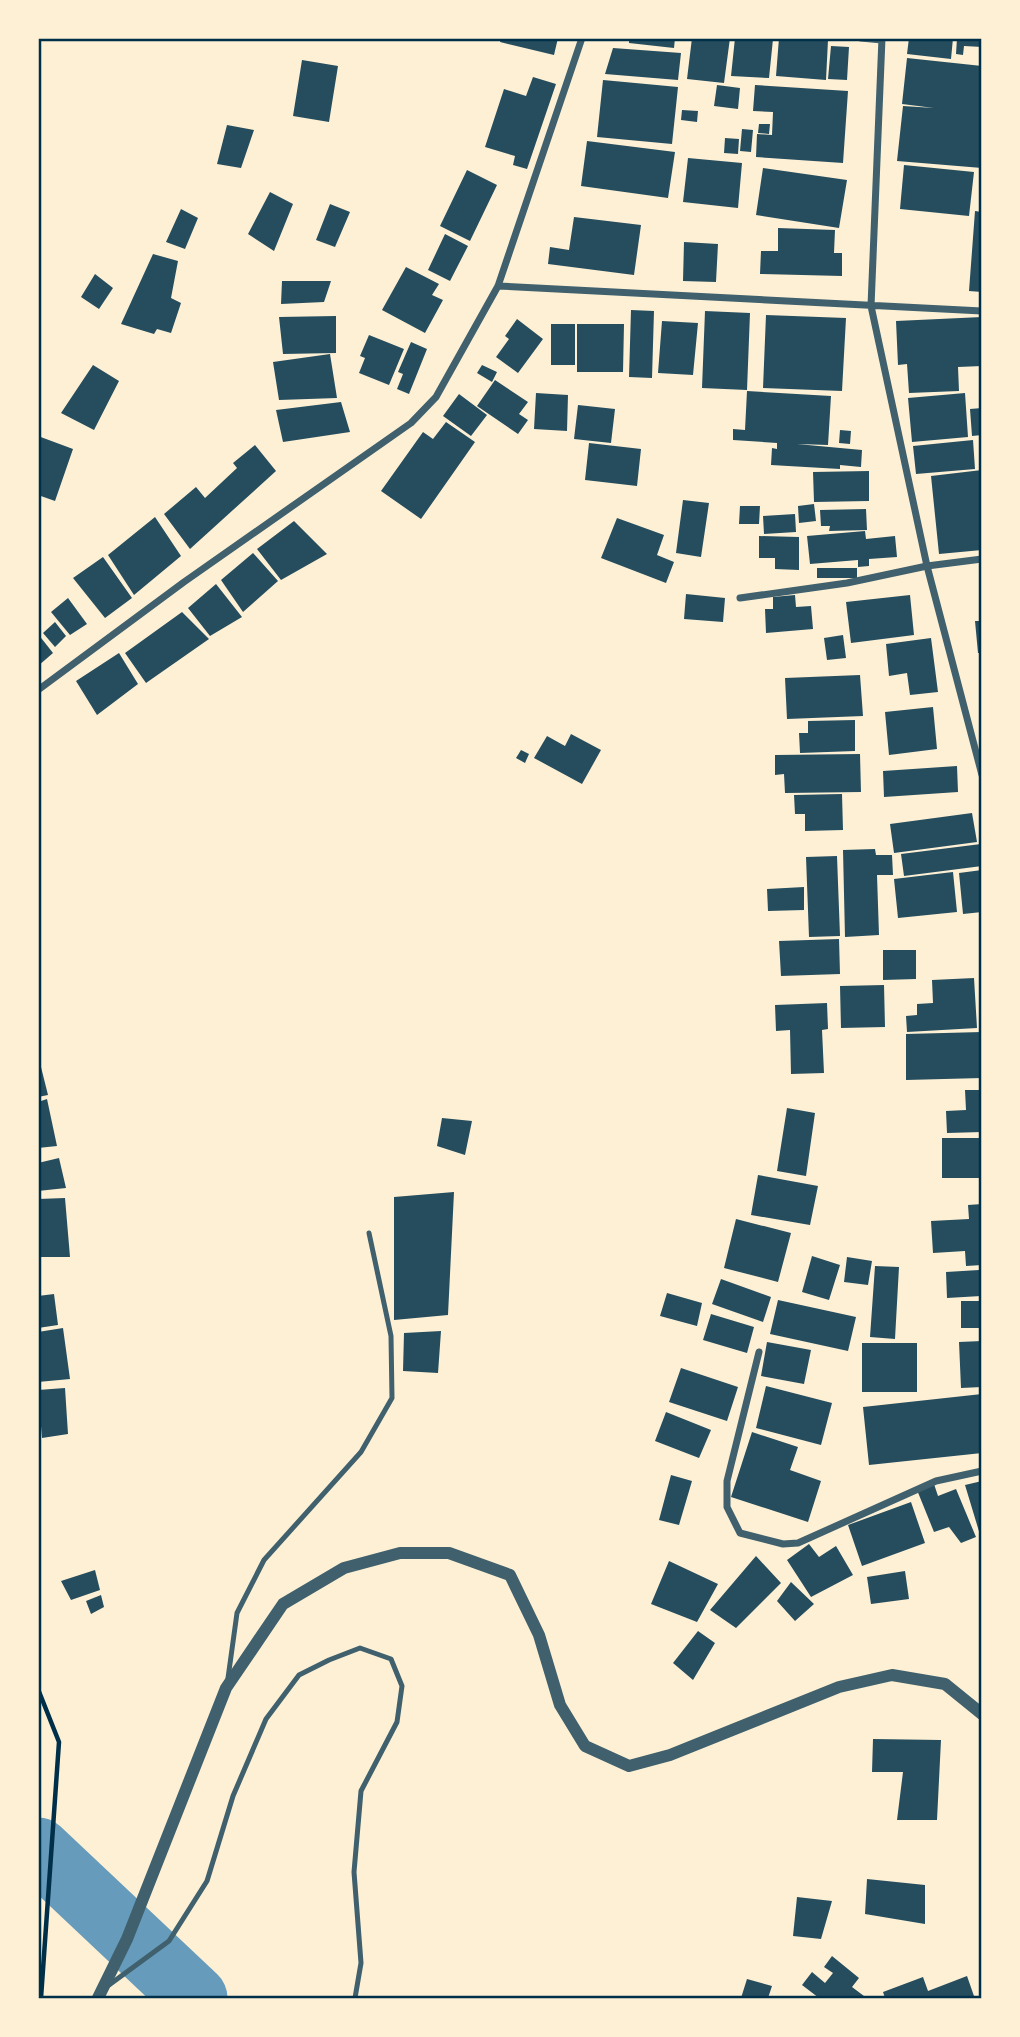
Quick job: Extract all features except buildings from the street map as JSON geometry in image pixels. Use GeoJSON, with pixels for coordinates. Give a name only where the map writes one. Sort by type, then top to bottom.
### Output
{"type":"FeatureCollection","features":[{"type":"Feature","properties":{"kind":"street"},"geometry":{"type":"LineString","coordinates":[[38,690],[184,582],[411,423],[436,397],[498,286],[582,38]]}},
{"type":"Feature","properties":{"kind":"street"},"geometry":{"type":"LineString","coordinates":[[861,38],[882,39],[871,306],[927,566],[982,775]]}},
{"type":"Feature","properties":{"kind":"street"},"geometry":{"type":"LineString","coordinates":[[498,286],[982,311]]}},
{"type":"Feature","properties":{"kind":"street"},"geometry":{"type":"LineString","coordinates":[[740,598],[847,583],[927,566],[982,559]]}},
{"type":"Feature","properties":{"kind":"street"},"geometry":{"type":"LineString","coordinates":[[759,1352],[727,1481],[727,1507],[740,1533],[783,1544],[798,1543],[936,1481],[982,1471]]}},
{"type":"Feature","properties":{"kind":"street"},"geometry":{"type":"LineString","coordinates":[[99,1995],[127,1939],[226,1688],[283,1604],[344,1568],[400,1553],[449,1553],[510,1575],[539,1635],[559,1705],[584,1746],[629,1766],[670,1755],[839,1687],[892,1675],[945,1684],[982,1714]]}},
{"type":"Feature","properties":{"kind":"lane"},"geometry":{"type":"LineString","coordinates":[[226,1688],[237,1613],[264,1560],[361,1452],[392,1398],[391,1336],[369,1233]]}},
{"type":"Feature","properties":{"kind":"lane"},"geometry":{"type":"LineString","coordinates":[[99,1995],[169,1941],[207,1881],[233,1796],[266,1719],[299,1675],[360,1648],[391,1660],[402,1686],[397,1722],[361,1791],[354,1872],[361,1963],[355,1998]]}},
{"type":"Feature","properties":{"kind":"path"},"geometry":{"type":"LineString","coordinates":[[38,1689],[59,1742],[41,1998]]}},
{"type":"Feature","properties":{"kind":"waterway"},"geometry":{"type":"LineString","coordinates":[[38,1850],[195,1998]]}}]}
